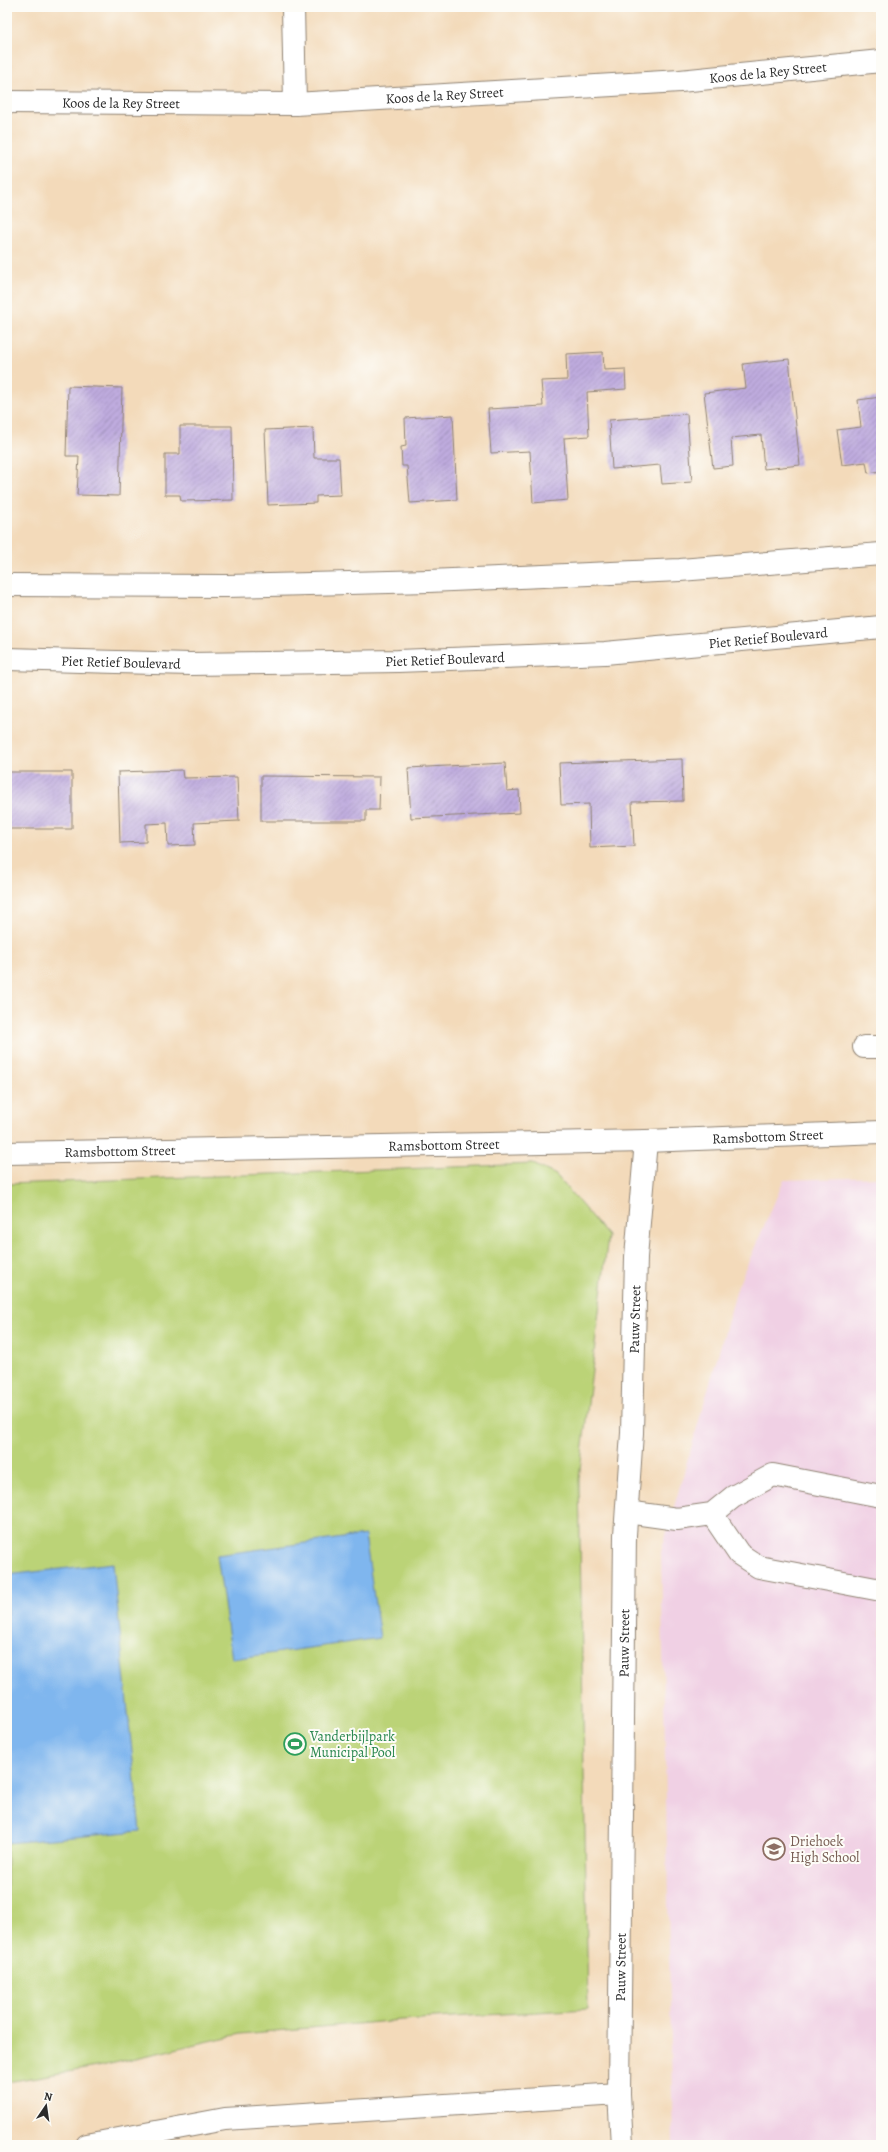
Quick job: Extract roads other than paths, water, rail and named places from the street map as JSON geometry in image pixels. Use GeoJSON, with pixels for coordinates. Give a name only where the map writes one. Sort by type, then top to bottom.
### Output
{"type":"FeatureCollection","features":[{"type":"Feature","properties":{"kind":"street"},"geometry":{"type":"LineString","coordinates":[[293,7],[295,104]]}},
{"type":"Feature","properties":{"kind":"street","name":"Koos de la Rey Street"},"geometry":{"type":"LineString","coordinates":[[7,102],[295,104],[680,81],[881,61]]}},
{"type":"Feature","properties":{"kind":"street"},"geometry":{"type":"LineString","coordinates":[[7,584],[226,586],[429,581],[680,570],[881,554]]}},
{"type":"Feature","properties":{"kind":"street","name":"Piet Retief Boulevard"},"geometry":{"type":"LineString","coordinates":[[7,659],[190,664],[398,662],[605,653],[881,627]]}},
{"type":"Feature","properties":{"kind":"street","name":"Ramsbottom Street"},"geometry":{"type":"LineString","coordinates":[[7,1152],[646,1141],[881,1132]]}},
{"type":"Feature","properties":{"kind":"street","name":"Pauw Street"},"geometry":{"type":"LineString","coordinates":[[622,2145],[619,2094],[627,1512],[632,1433],[636,1257],[646,1141]]}},
{"type":"Feature","properties":{"kind":"street"},"geometry":{"type":"LineString","coordinates":[[627,1512],[677,1519],[712,1514],[733,1497],[773,1475],[881,1496]]}},
{"type":"Feature","properties":{"kind":"street"},"geometry":{"type":"LineString","coordinates":[[712,1514],[739,1554],[759,1567],[881,1590]]}},
{"type":"Feature","properties":{"kind":"street"},"geometry":{"type":"LineString","coordinates":[[86,2145],[225,2118],[619,2094]]}},
{"type":"Feature","properties":{"kind":"water"},"geometry":{"type":"Polygon","coordinates":[[[365,1535],[380,1638],[232,1659],[217,1555],[365,1535]]]}},
{"type":"Feature","properties":{"kind":"water"},"geometry":{"type":"Polygon","coordinates":[[[113,1563],[140,1831],[7,1843],[7,1575],[113,1563]]]}},
{"type":"Feature","properties":{"kind":"place","name":"Vanderbijlpark Municipal Pool"},"geometry":{"type":"Point","coordinates":[295,1744]}},
{"type":"Feature","properties":{"kind":"place","name":"Driehoek High School"},"geometry":{"type":"Point","coordinates":[774,1849]}}]}
